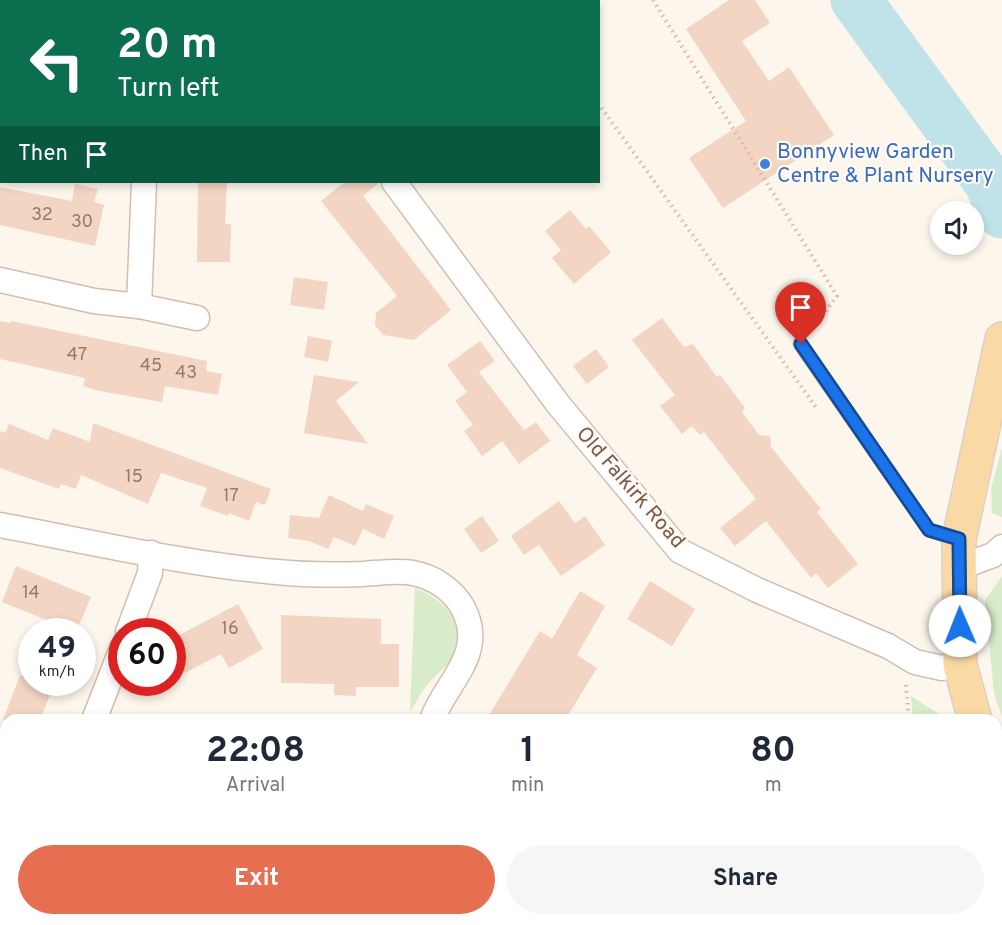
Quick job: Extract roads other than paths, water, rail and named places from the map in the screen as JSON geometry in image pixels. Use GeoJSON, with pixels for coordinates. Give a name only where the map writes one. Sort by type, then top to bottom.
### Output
{"type":"FeatureCollection","features":[{"type":"Feature","properties":{"kind":"main road"},"geometry":{"type":"LineString","coordinates":[[973,714],[960,665],[959,553],[1002,339]]}},
{"type":"Feature","properties":{"kind":"street"},"geometry":{"type":"LineString","coordinates":[[139,306],[144,183]]}},
{"type":"Feature","properties":{"kind":"street","name":"Old Falkirk Road"},"geometry":{"type":"LineString","coordinates":[[395,183],[558,404],[680,551],[757,590],[888,646],[915,662],[942,668],[960,665]]}},
{"type":"Feature","properties":{"kind":"street"},"geometry":{"type":"LineString","coordinates":[[0,280],[94,301],[139,306],[197,318]]}},
{"type":"Feature","properties":{"kind":"street"},"geometry":{"type":"LineString","coordinates":[[0,525],[246,569],[307,575],[412,572],[434,579],[449,589],[463,608],[471,629],[470,646],[463,667],[436,714]]}},
{"type":"Feature","properties":{"kind":"street"},"geometry":{"type":"LineString","coordinates":[[959,553],[993,555],[1002,547]]}},
{"type":"Feature","properties":{"kind":"street"},"geometry":{"type":"LineString","coordinates":[[133,618],[150,573],[151,553]]}},
{"type":"Feature","properties":{"kind":"street"},"geometry":{"type":"LineString","coordinates":[[96,714],[108,684]]}},
{"type":"Feature","properties":{"kind":"lane"},"geometry":{"type":"LineString","coordinates":[[801,344],[929,530],[959,553]]}},
{"type":"Feature","properties":{"kind":"waterway"},"geometry":{"type":"LineString","coordinates":[[856,0],[990,183],[1002,213]]}},
{"type":"Feature","properties":{"kind":"place","name":"Bonnyview Garden Centre & Plant Nursery"},"geometry":{"type":"Point","coordinates":[765,164]}}]}
